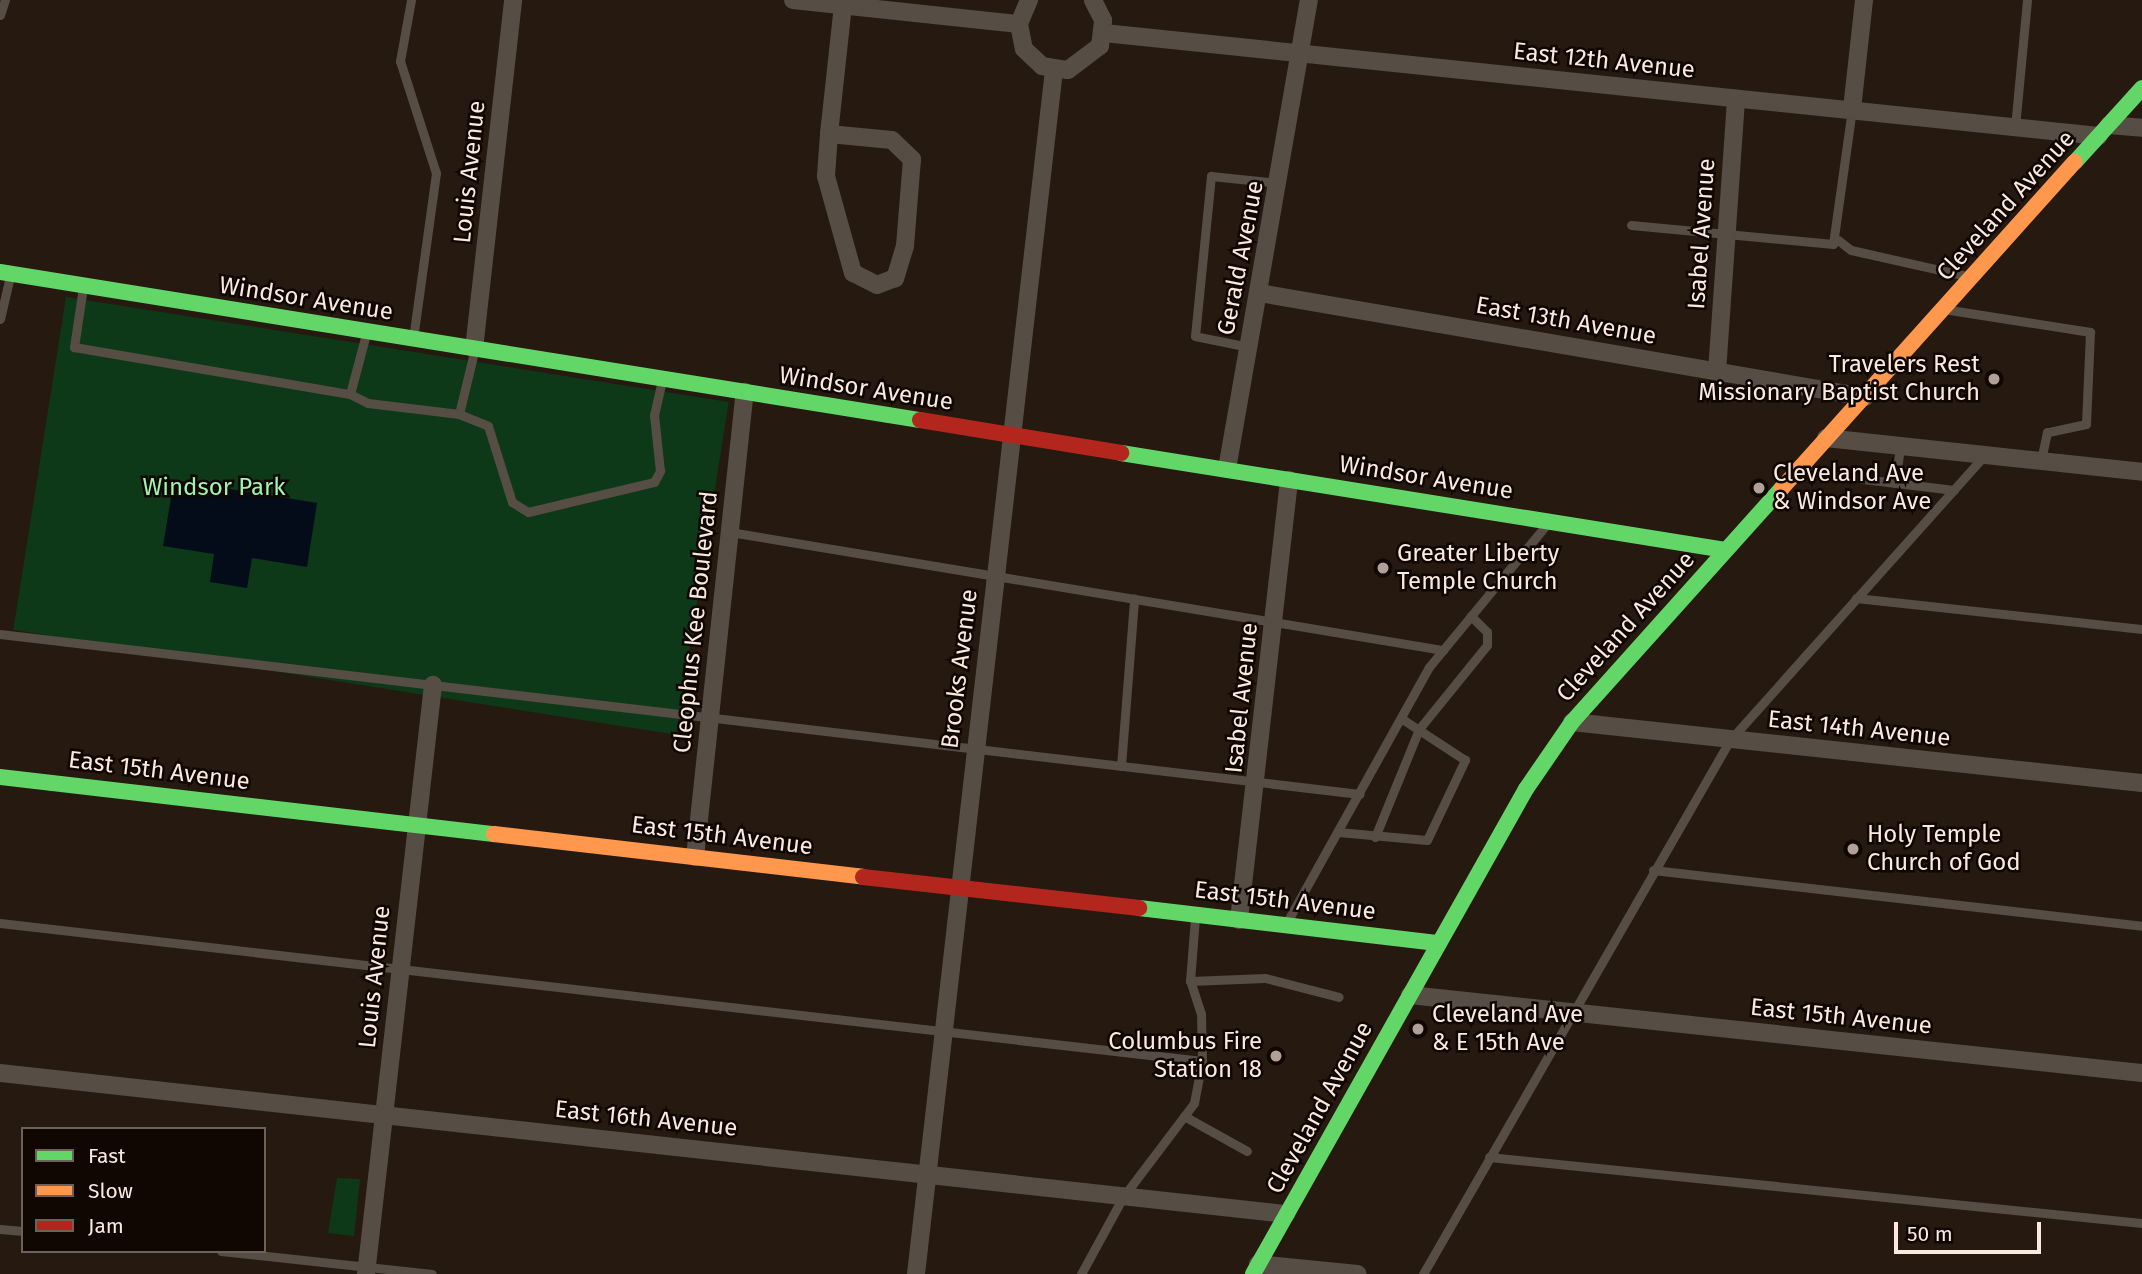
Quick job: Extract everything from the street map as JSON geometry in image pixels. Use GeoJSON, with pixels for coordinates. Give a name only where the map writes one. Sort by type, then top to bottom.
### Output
{"type":"FeatureCollection","features":[{"type":"Feature","properties":{"kind":"street","name":"Louis Avenue"},"geometry":{"type":"LineString","coordinates":[[474,349],[513,0]]}},
{"type":"Feature","properties":{"kind":"street"},"geometry":{"type":"LineString","coordinates":[[793,0],[1019,24]]}},
{"type":"Feature","properties":{"kind":"street"},"geometry":{"type":"LineString","coordinates":[[1029,0],[1019,24],[1024,49],[1054,70],[1081,66],[1104,33],[1093,0]]}},
{"type":"Feature","properties":{"kind":"street","name":"Gerald Avenue"},"geometry":{"type":"LineString","coordinates":[[1227,469],[1281,183],[1297,54],[1309,0]]}},
{"type":"Feature","properties":{"kind":"street"},"geometry":{"type":"LineString","coordinates":[[1852,110],[1864,0]]}},
{"type":"Feature","properties":{"kind":"street"},"geometry":{"type":"LineString","coordinates":[[829,134],[892,140],[912,159],[905,246],[895,278],[877,285],[853,273],[839,236],[826,176],[829,134],[843,6]]}},
{"type":"Feature","properties":{"kind":"street","name":"East 12th Avenue"},"geometry":{"type":"LineString","coordinates":[[1104,33],[2015,127],[2104,130],[2142,128]]}},
{"type":"Feature","properties":{"kind":"street","name":"Brooks Avenue"},"geometry":{"type":"LineString","coordinates":[[916,1274],[1054,70]]}},
{"type":"Feature","properties":{"kind":"street","name":"Cleveland Avenue"},"geometry":{"type":"LineString","coordinates":[[1256,1269],[1526,789],[1572,722],[2142,88]]}},
{"type":"Feature","properties":{"kind":"street","name":"Isabel Avenue"},"geometry":{"type":"LineString","coordinates":[[1717,372],[1736,99]]}},
{"type":"Feature","properties":{"kind":"street","name":"Windsor Avenue"},"geometry":{"type":"LineString","coordinates":[[5,273],[1725,550]]}},
{"type":"Feature","properties":{"kind":"street","name":"East 13th Avenue"},"geometry":{"type":"LineString","coordinates":[[1259,293],[1865,397]]}},
{"type":"Feature","properties":{"kind":"street","name":"Cleophus Kee Boulevard"},"geometry":{"type":"LineString","coordinates":[[695,858],[745,392]]}},
{"type":"Feature","properties":{"kind":"street"},"geometry":{"type":"LineString","coordinates":[[1826,438],[2142,472]]}},
{"type":"Feature","properties":{"kind":"street","name":"Isabel Avenue"},"geometry":{"type":"LineString","coordinates":[[1239,920],[1259,782],[1289,480]]}},
{"type":"Feature","properties":{"kind":"street","name":"Louis Avenue"},"geometry":{"type":"LineString","coordinates":[[367,1270],[433,685]]}},
{"type":"Feature","properties":{"kind":"street","name":"East 14th Avenue"},"geometry":{"type":"LineString","coordinates":[[1572,722],[2142,783]]}},
{"type":"Feature","properties":{"kind":"street","name":"East 15th Avenue"},"geometry":{"type":"LineString","coordinates":[[0,777],[1438,943]]}},
{"type":"Feature","properties":{"kind":"street","name":"East 15th Avenue"},"geometry":{"type":"LineString","coordinates":[[1410,995],[2142,1073]]}},
{"type":"Feature","properties":{"kind":"street","name":"East 16th Avenue"},"geometry":{"type":"LineString","coordinates":[[0,1073],[1286,1214]]}},
{"type":"Feature","properties":{"kind":"street"},"geometry":{"type":"LineString","coordinates":[[1256,1269],[1358,1274]]}},
{"type":"Feature","properties":{"kind":"lane"},"geometry":{"type":"LineString","coordinates":[[0,15],[5,0]]}},
{"type":"Feature","properties":{"kind":"lane"},"geometry":{"type":"LineString","coordinates":[[411,0],[400,61],[436,173],[412,340]]}},
{"type":"Feature","properties":{"kind":"lane"},"geometry":{"type":"LineString","coordinates":[[2015,127],[2027,0]]}},
{"type":"Feature","properties":{"kind":"lane"},"geometry":{"type":"LineString","coordinates":[[1838,240],[1852,110]]}},
{"type":"Feature","properties":{"kind":"lane"},"geometry":{"type":"LineString","coordinates":[[1249,347],[1195,336],[1211,176],[1281,183]]}},
{"type":"Feature","properties":{"kind":"lane"},"geometry":{"type":"LineString","coordinates":[[1631,225],[1819,247],[1838,240]]}},
{"type":"Feature","properties":{"kind":"lane"},"geometry":{"type":"LineString","coordinates":[[1838,240],[1851,250],[1972,278]]}},
{"type":"Feature","properties":{"kind":"lane"},"geometry":{"type":"LineString","coordinates":[[0,318],[5,273]]}},
{"type":"Feature","properties":{"kind":"lane"},"geometry":{"type":"LineString","coordinates":[[83,286],[74,347],[350,394],[368,403],[459,414],[488,426],[512,502],[528,512],[654,482],[660,471],[654,415],[662,379]]}},
{"type":"Feature","properties":{"kind":"lane"},"geometry":{"type":"LineString","coordinates":[[1944,309],[2090,332],[2086,424],[2047,432],[2041,461]]}},
{"type":"Feature","properties":{"kind":"lane"},"geometry":{"type":"LineString","coordinates":[[350,394],[367,332]]}},
{"type":"Feature","properties":{"kind":"lane"},"geometry":{"type":"LineString","coordinates":[[459,414],[474,349]]}},
{"type":"Feature","properties":{"kind":"lane"},"geometry":{"type":"LineString","coordinates":[[1895,483],[1900,446]]}},
{"type":"Feature","properties":{"kind":"lane"},"geometry":{"type":"LineString","coordinates":[[1423,1274],[1570,1014],[1730,740],[1985,455]]}},
{"type":"Feature","properties":{"kind":"lane"},"geometry":{"type":"LineString","coordinates":[[1796,471],[1954,490]]}},
{"type":"Feature","properties":{"kind":"lane"},"geometry":{"type":"LineString","coordinates":[[1284,926],[1443,650],[1549,521]]}},
{"type":"Feature","properties":{"kind":"lane"},"geometry":{"type":"LineString","coordinates":[[730,532],[1443,650]]}},
{"type":"Feature","properties":{"kind":"lane"},"geometry":{"type":"LineString","coordinates":[[1856,598],[2142,629]]}},
{"type":"Feature","properties":{"kind":"lane"},"geometry":{"type":"LineString","coordinates":[[1121,766],[1134,599]]}},
{"type":"Feature","properties":{"kind":"lane"},"geometry":{"type":"LineString","coordinates":[[1375,837],[1419,729],[1487,645],[1487,632],[1471,616]]}},
{"type":"Feature","properties":{"kind":"lane"},"geometry":{"type":"LineString","coordinates":[[0,634],[1360,794]]}},
{"type":"Feature","properties":{"kind":"lane"},"geometry":{"type":"LineString","coordinates":[[1338,832],[1427,840],[1465,771],[1465,760],[1402,719]]}},
{"type":"Feature","properties":{"kind":"lane"},"geometry":{"type":"LineString","coordinates":[[1653,870],[2142,926]]}},
{"type":"Feature","properties":{"kind":"lane"},"geometry":{"type":"LineString","coordinates":[[1081,1274],[1123,1197],[1194,1103],[1202,1061],[1201,1014],[1190,981],[1195,915]]}},
{"type":"Feature","properties":{"kind":"lane"},"geometry":{"type":"LineString","coordinates":[[0,923],[1202,1061]]}},
{"type":"Feature","properties":{"kind":"lane"},"geometry":{"type":"LineString","coordinates":[[1190,981],[1265,978],[1339,998]]}},
{"type":"Feature","properties":{"kind":"lane"},"geometry":{"type":"LineString","coordinates":[[1184,1116],[1247,1151]]}},
{"type":"Feature","properties":{"kind":"lane"},"geometry":{"type":"LineString","coordinates":[[1489,1157],[2142,1223]]}},
{"type":"Feature","properties":{"kind":"lane"},"geometry":{"type":"LineString","coordinates":[[0,1229],[21,1231]]}},
{"type":"Feature","properties":{"kind":"lane"},"geometry":{"type":"LineString","coordinates":[[236,1253],[367,1270],[432,1274]]}},
{"type":"Feature","properties":{"kind":"green space","name":"Windsor Park"},"geometry":{"type":"Polygon","coordinates":[[[66,297],[729,402],[676,735],[13,630],[66,297]]]}},
{"type":"Feature","properties":{"kind":"green space"},"geometry":{"type":"Polygon","coordinates":[[[337,1178],[360,1179],[354,1236],[328,1233],[337,1178]]]}},
{"type":"Feature","properties":{"kind":"shaded area"},"geometry":{"type":"Polygon","coordinates":[[[174,480],[317,503],[307,567],[252,558],[247,588],[210,582],[214,554],[163,546],[174,480]]]}},
{"type":"Feature","properties":{"kind":"traffic: fast"},"geometry":{"type":"LineString","coordinates":[[2075,162],[2142,88]]}},
{"type":"Feature","properties":{"kind":"traffic: fast"},"geometry":{"type":"LineString","coordinates":[[0,272],[920,420]]}},
{"type":"Feature","properties":{"kind":"traffic: fast"},"geometry":{"type":"LineString","coordinates":[[1121,453],[1725,550]]}},
{"type":"Feature","properties":{"kind":"traffic: fast"},"geometry":{"type":"LineString","coordinates":[[1253,1274],[1526,789],[1572,722],[1782,488]]}},
{"type":"Feature","properties":{"kind":"traffic: fast"},"geometry":{"type":"LineString","coordinates":[[0,777],[494,834]]}},
{"type":"Feature","properties":{"kind":"traffic: fast"},"geometry":{"type":"LineString","coordinates":[[1139,908],[1439,943]]}},
{"type":"Feature","properties":{"kind":"traffic: slow"},"geometry":{"type":"LineString","coordinates":[[1782,488],[2075,162]]}},
{"type":"Feature","properties":{"kind":"traffic: slow"},"geometry":{"type":"LineString","coordinates":[[494,834],[863,877]]}},
{"type":"Feature","properties":{"kind":"traffic: jam"},"geometry":{"type":"LineString","coordinates":[[920,420],[1121,453]]}},
{"type":"Feature","properties":{"kind":"traffic: jam"},"geometry":{"type":"LineString","coordinates":[[863,877],[1139,908]]}},
{"type":"Feature","properties":{"kind":"place","name":"Travelers Rest Missionary Baptist Church"},"geometry":{"type":"Point","coordinates":[1994,379]}},
{"type":"Feature","properties":{"kind":"place","name":"Cleveland Ave & Windsor Ave"},"geometry":{"type":"Point","coordinates":[1759,488]}},
{"type":"Feature","properties":{"kind":"place","name":"Greater Liberty Temple Church"},"geometry":{"type":"Point","coordinates":[1383,568]}},
{"type":"Feature","properties":{"kind":"place","name":"Holy Temple Church of God"},"geometry":{"type":"Point","coordinates":[1853,849]}},
{"type":"Feature","properties":{"kind":"place","name":"Cleveland Ave & E 15th Ave"},"geometry":{"type":"Point","coordinates":[1418,1029]}},
{"type":"Feature","properties":{"kind":"place","name":"Columbus Fire Station 18"},"geometry":{"type":"Point","coordinates":[1276,1056]}}]}
